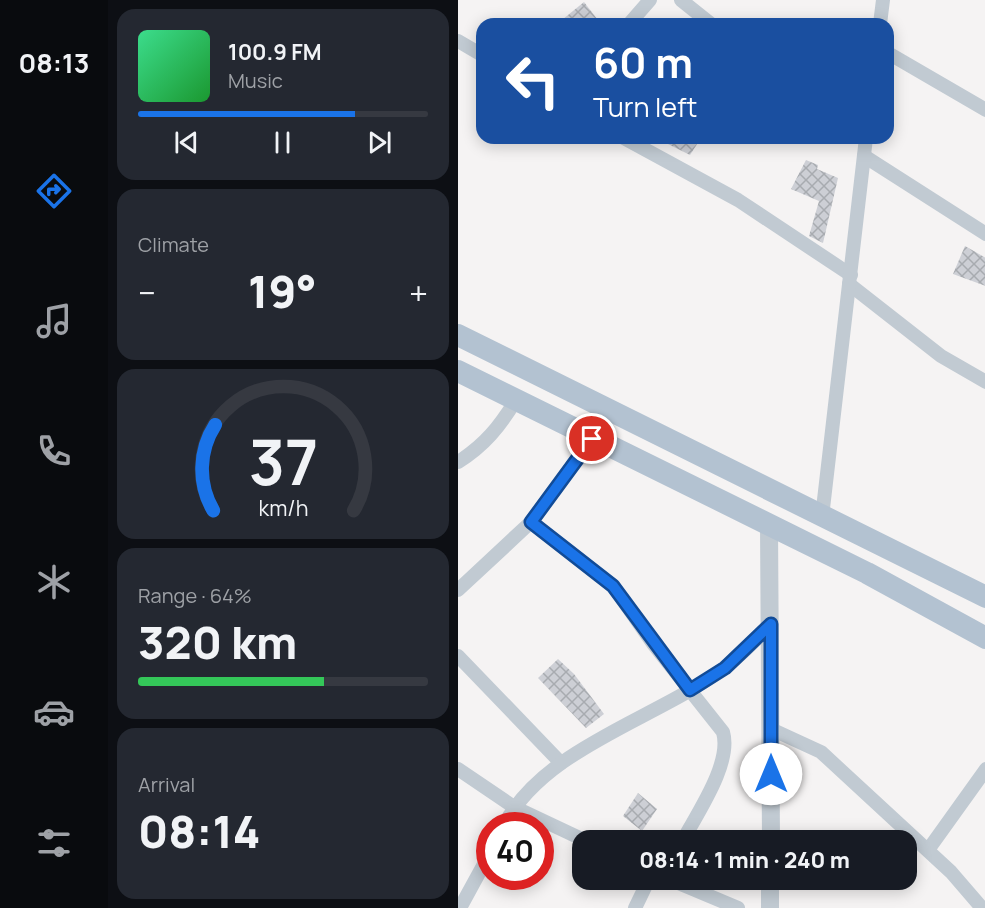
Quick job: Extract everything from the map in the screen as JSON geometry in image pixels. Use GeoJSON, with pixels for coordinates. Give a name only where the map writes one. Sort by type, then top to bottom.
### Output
{"type":"FeatureCollection","features":[{"type":"Feature","properties":{"kind":"main road"},"geometry":{"type":"LineString","coordinates":[[458,335],[986,597]]}},
{"type":"Feature","properties":{"kind":"main road"},"geometry":{"type":"LineString","coordinates":[[458,371],[867,573],[986,638]]}},
{"type":"Feature","properties":{"kind":"street"},"geometry":{"type":"LineString","coordinates":[[634,18],[650,0]]}},
{"type":"Feature","properties":{"kind":"street"},"geometry":{"type":"LineString","coordinates":[[680,0],[703,18]]}},
{"type":"Feature","properties":{"kind":"street"},"geometry":{"type":"LineString","coordinates":[[881,18],[883,0]]}},
{"type":"Feature","properties":{"kind":"street"},"geometry":{"type":"LineString","coordinates":[[458,41],[476,52]]}},
{"type":"Feature","properties":{"kind":"street"},"geometry":{"type":"LineString","coordinates":[[894,56],[986,110]]}},
{"type":"Feature","properties":{"kind":"street"},"geometry":{"type":"LineString","coordinates":[[635,144],[738,200],[850,279],[941,356],[986,382]]}},
{"type":"Feature","properties":{"kind":"street"},"geometry":{"type":"LineString","coordinates":[[822,517],[865,144]]}},
{"type":"Feature","properties":{"kind":"street"},"geometry":{"type":"LineString","coordinates":[[864,156],[986,234]]}},
{"type":"Feature","properties":{"kind":"street"},"geometry":{"type":"LineString","coordinates":[[458,462],[480,448],[516,400]]}},
{"type":"Feature","properties":{"kind":"street"},"geometry":{"type":"LineString","coordinates":[[458,590],[531,522],[592,439]]}},
{"type":"Feature","properties":{"kind":"street"},"geometry":{"type":"LineString","coordinates":[[531,522],[613,586],[723,732],[727,744],[716,778],[688,830]]}},
{"type":"Feature","properties":{"kind":"street"},"geometry":{"type":"LineString","coordinates":[[769,525],[771,830]]}},
{"type":"Feature","properties":{"kind":"street"},"geometry":{"type":"LineString","coordinates":[[511,812],[561,763],[725,668],[771,624]]}},
{"type":"Feature","properties":{"kind":"street"},"geometry":{"type":"LineString","coordinates":[[458,656],[561,763]]}},
{"type":"Feature","properties":{"kind":"street"},"geometry":{"type":"LineString","coordinates":[[771,729],[821,752],[951,872],[982,908]]}},
{"type":"Feature","properties":{"kind":"street"},"geometry":{"type":"LineString","coordinates":[[458,769],[514,807],[572,834]]}},
{"type":"Feature","properties":{"kind":"street"},"geometry":{"type":"LineString","coordinates":[[928,850],[986,769]]}},
{"type":"Feature","properties":{"kind":"street"},"geometry":{"type":"LineString","coordinates":[[460,908],[476,879]]}},
{"type":"Feature","properties":{"kind":"street"},"geometry":{"type":"LineString","coordinates":[[635,908],[644,890]]}},
{"type":"Feature","properties":{"kind":"street"},"geometry":{"type":"LineString","coordinates":[[695,890],[738,908]]}},
{"type":"Feature","properties":{"kind":"street"},"geometry":{"type":"LineString","coordinates":[[770,890],[770,908]]}},
{"type":"Feature","properties":{"kind":"building"},"geometry":{"type":"Polygon","coordinates":[[[584,2],[596,18],[564,18],[584,2]]]}},
{"type":"Feature","properties":{"kind":"building"},"geometry":{"type":"Polygon","coordinates":[[[668,144],[697,144],[690,155],[668,144]]]}},
{"type":"Feature","properties":{"kind":"building"},"geometry":{"type":"Polygon","coordinates":[[[806,160],[818,165],[817,169],[838,178],[823,243],[809,236],[819,201],[791,189],[806,160]]]}},
{"type":"Feature","properties":{"kind":"building"},"geometry":{"type":"Polygon","coordinates":[[[965,246],[986,258],[986,286],[953,274],[965,246]]]}},
{"type":"Feature","properties":{"kind":"building"},"geometry":{"type":"Polygon","coordinates":[[[558,659],[574,674],[604,714],[586,728],[538,678],[558,659]]]}},
{"type":"Feature","properties":{"kind":"building"},"geometry":{"type":"Polygon","coordinates":[[[638,793],[657,809],[643,830],[623,816],[638,793]]]}},
{"type":"Feature","properties":{"kind":"route"},"geometry":{"type":"LineString","coordinates":[[592,439],[531,522],[613,586],[645,633],[690,690],[725,668],[771,624],[771,774]]}}]}
